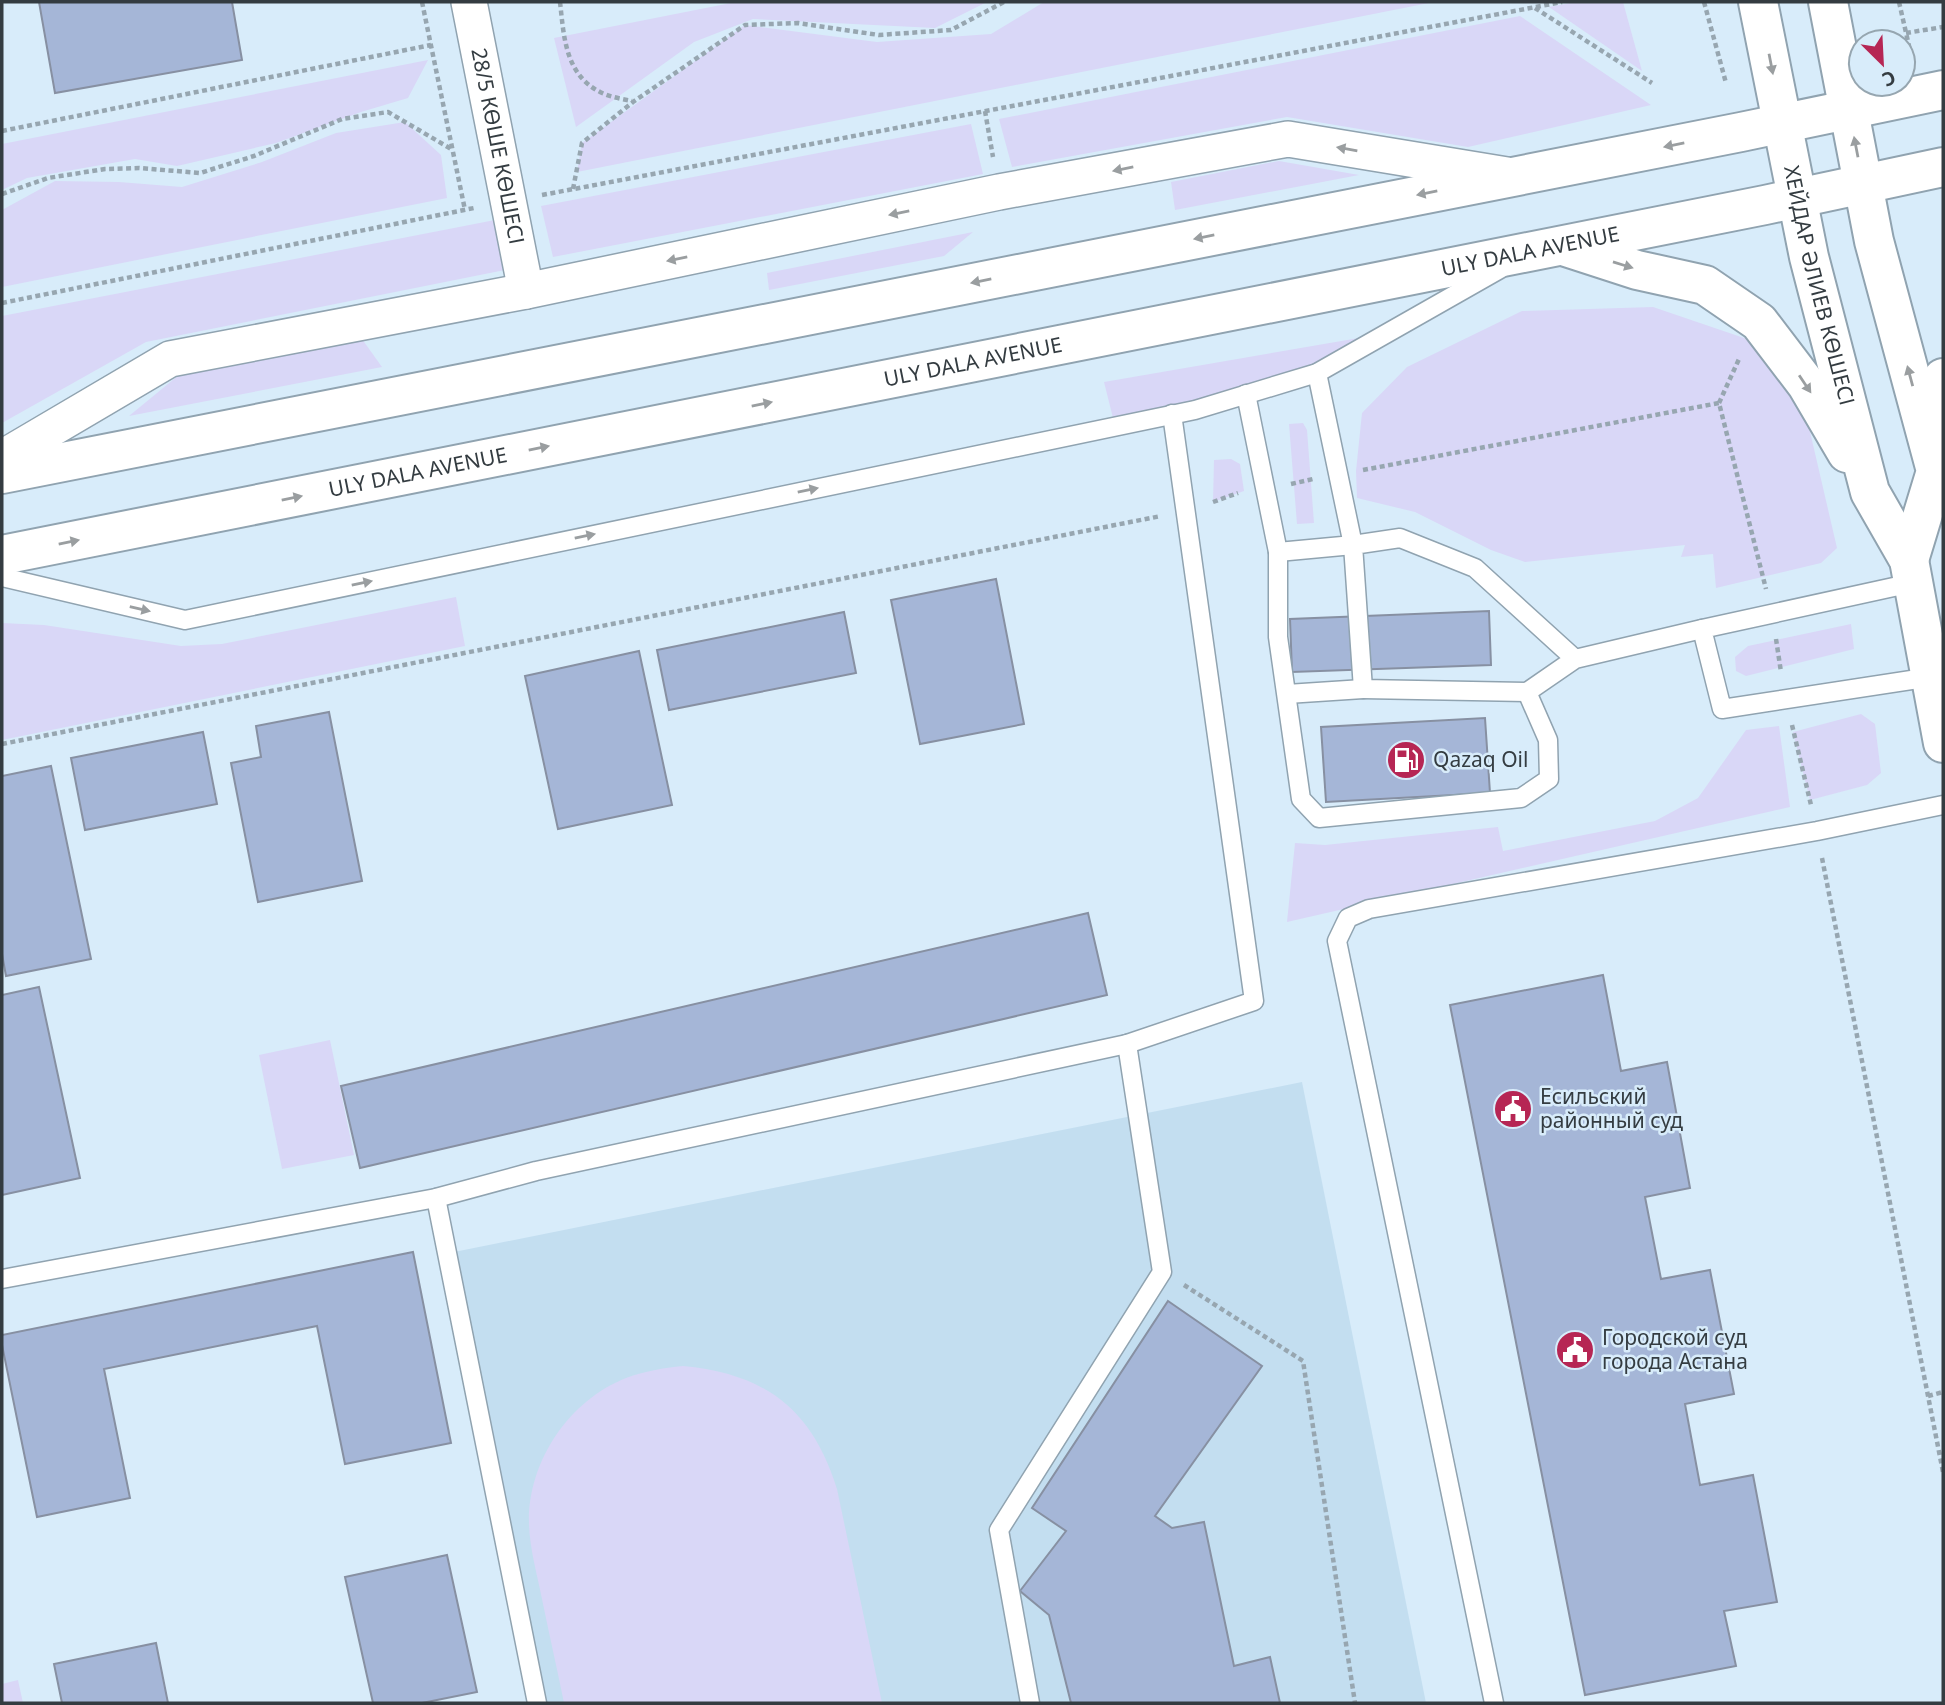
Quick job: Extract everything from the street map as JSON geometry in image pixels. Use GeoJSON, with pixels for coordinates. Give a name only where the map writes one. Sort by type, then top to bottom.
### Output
{"type":"FeatureCollection","features":[{"type":"Feature","properties":{"kind":"main road","name":"ХЕЙДАР ӘЛИЕВ КӨШЕСІ"},"geometry":{"type":"LineString","coordinates":[[1758,2],[1809,257],[1870,492],[1911,571],[1943,743]]}},
{"type":"Feature","properties":{"kind":"main road"},"geometry":{"type":"LineString","coordinates":[[1828,2],[1874,241],[1939,487]]}},
{"type":"Feature","properties":{"kind":"main road"},"geometry":{"type":"LineString","coordinates":[[2,474],[1943,90]]}},
{"type":"Feature","properties":{"kind":"main road","name":"ULY DALA AVENUE"},"geometry":{"type":"LineString","coordinates":[[2,555],[1943,167]]}},
{"type":"Feature","properties":{"kind":"main road"},"geometry":{"type":"LineString","coordinates":[[1547,247],[1704,285],[1759,322],[1807,385],[1870,492]]}},
{"type":"Feature","properties":{"kind":"main road","name":"ХЕЙДАР ӘЛИЕВ КӨШЕСІ"},"geometry":{"type":"LineString","coordinates":[[1911,571],[1939,487],[1943,378]]}},
{"type":"Feature","properties":{"kind":"street","name":"28/5 КӨШЕ КӨШЕСІ"},"geometry":{"type":"LineString","coordinates":[[469,2],[526,291]]}},
{"type":"Feature","properties":{"kind":"street"},"geometry":{"type":"LineString","coordinates":[[2,458],[170,359],[526,291],[999,192],[1287,139],[1511,176]]}},
{"type":"Feature","properties":{"kind":"lane"},"geometry":{"type":"LineString","coordinates":[[2,577],[185,620],[1172,414],[1317,373],[1547,247]]}},
{"type":"Feature","properties":{"kind":"lane"},"geometry":{"type":"LineString","coordinates":[[1317,373],[1353,545],[1363,689]]}},
{"type":"Feature","properties":{"kind":"lane"},"geometry":{"type":"LineString","coordinates":[[1246,394],[1279,552],[1278,637],[1301,799],[1319,818],[1521,798],[1549,779],[1548,740],[1527,692]]}},
{"type":"Feature","properties":{"kind":"lane"},"geometry":{"type":"LineString","coordinates":[[2,1279],[436,1198],[536,1171],[1127,1044],[1254,1002],[1172,414]]}},
{"type":"Feature","properties":{"kind":"lane"},"geometry":{"type":"LineString","coordinates":[[1279,552],[1400,538],[1475,568],[1575,659]]}},
{"type":"Feature","properties":{"kind":"lane"},"geometry":{"type":"LineString","coordinates":[[1287,694],[1363,689],[1527,692],[1575,659],[1702,629],[1911,571]]}},
{"type":"Feature","properties":{"kind":"lane"},"geometry":{"type":"LineString","coordinates":[[1702,629],[1722,709],[1931,677]]}},
{"type":"Feature","properties":{"kind":"lane"},"geometry":{"type":"LineString","coordinates":[[1494,1703],[1337,942],[1348,918],[1369,909],[1817,831],[1943,805]]}},
{"type":"Feature","properties":{"kind":"lane"},"geometry":{"type":"LineString","coordinates":[[1030,1703],[999,1530],[1162,1272],[1127,1044]]}},
{"type":"Feature","properties":{"kind":"lane"},"geometry":{"type":"LineString","coordinates":[[436,1198],[537,1703]]}},
{"type":"Feature","properties":{"kind":"path"},"geometry":{"type":"LineString","coordinates":[[422,2],[465,210]]}},
{"type":"Feature","properties":{"kind":"path"},"geometry":{"type":"LineString","coordinates":[[560,2],[565,47],[580,79],[601,93],[633,102]]}},
{"type":"Feature","properties":{"kind":"path"},"geometry":{"type":"LineString","coordinates":[[573,189],[582,143],[633,102],[745,25],[798,23],[879,36],[951,30],[1004,2]]}},
{"type":"Feature","properties":{"kind":"path"},"geometry":{"type":"LineString","coordinates":[[530,197],[1562,2]]}},
{"type":"Feature","properties":{"kind":"path"},"geometry":{"type":"LineString","coordinates":[[1704,2],[1726,83]]}},
{"type":"Feature","properties":{"kind":"path"},"geometry":{"type":"LineString","coordinates":[[1899,2],[1905,28]]}},
{"type":"Feature","properties":{"kind":"path"},"geometry":{"type":"LineString","coordinates":[[1534,7],[1652,83]]}},
{"type":"Feature","properties":{"kind":"path"},"geometry":{"type":"LineString","coordinates":[[1917,31],[1943,27]]}},
{"type":"Feature","properties":{"kind":"path"},"geometry":{"type":"LineString","coordinates":[[2,131],[431,45]]}},
{"type":"Feature","properties":{"kind":"path"},"geometry":{"type":"LineString","coordinates":[[985,111],[994,160]]}},
{"type":"Feature","properties":{"kind":"path"},"geometry":{"type":"LineString","coordinates":[[2,194],[48,178],[105,169],[139,168],[200,173],[254,156],[342,119],[388,112],[453,150]]}},
{"type":"Feature","properties":{"kind":"path"},"geometry":{"type":"LineString","coordinates":[[2,303],[486,206]]}},
{"type":"Feature","properties":{"kind":"path"},"geometry":{"type":"LineString","coordinates":[[1719,403],[1742,351]]}},
{"type":"Feature","properties":{"kind":"path"},"geometry":{"type":"LineString","coordinates":[[1162,1272],[1303,1361],[1355,1703]]}},
{"type":"Feature","properties":{"kind":"path"},"geometry":{"type":"LineString","coordinates":[[1928,1396],[1943,1392]]}},
{"type":"Feature","properties":{"kind":"shaded area"},"geometry":{"type":"Polygon","coordinates":[[[736,2],[987,2],[935,28],[753,19],[694,42],[576,127],[554,38],[736,2]]]}},
{"type":"Feature","properties":{"kind":"shaded area"},"geometry":{"type":"Polygon","coordinates":[[[1044,2],[1434,2],[577,172],[582,143],[745,25],[877,42],[991,34],[1044,2]]]}},
{"type":"Feature","properties":{"kind":"shaded area"},"geometry":{"type":"Polygon","coordinates":[[[1576,2],[1623,2],[1642,71],[1549,7],[1576,2]]]}},
{"type":"Feature","properties":{"kind":"shaded area"},"geometry":{"type":"Polygon","coordinates":[[[1520,16],[1651,105],[1468,147],[1287,117],[1012,167],[999,119],[1520,16]]]}},
{"type":"Feature","properties":{"kind":"shaded area"},"geometry":{"type":"Polygon","coordinates":[[[428,60],[408,98],[276,143],[177,166],[135,159],[27,178],[2,190],[2,144],[428,60]]]}},
{"type":"Feature","properties":{"kind":"shaded area"},"geometry":{"type":"Polygon","coordinates":[[[405,122],[441,155],[447,198],[2,287],[2,210],[55,181],[182,187],[262,162],[336,133],[405,122]]]}},
{"type":"Feature","properties":{"kind":"shaded area"},"geometry":{"type":"Polygon","coordinates":[[[971,124],[983,174],[553,257],[541,206],[971,124]]]}},
{"type":"Feature","properties":{"kind":"shaded area"},"geometry":{"type":"Polygon","coordinates":[[[1279,161],[1359,175],[1175,210],[1171,182],[1279,161]]]}},
{"type":"Feature","properties":{"kind":"shaded area"},"geometry":{"type":"Polygon","coordinates":[[[495,220],[505,270],[146,342],[2,423],[2,316],[495,220]]]}},
{"type":"Feature","properties":{"kind":"shaded area"},"geometry":{"type":"Polygon","coordinates":[[[973,232],[944,256],[769,290],[767,273],[973,232]]]}},
{"type":"Feature","properties":{"kind":"shaded area"},"geometry":{"type":"Polygon","coordinates":[[[1653,307],[1747,339],[1769,352],[1808,423],[1837,548],[1821,563],[1716,588],[1713,554],[1681,557],[1685,545],[1525,562],[1491,550],[1415,512],[1357,498],[1356,471],[1362,413],[1407,367],[1522,311],[1653,307]]]}},
{"type":"Feature","properties":{"kind":"shaded area"},"geometry":{"type":"Polygon","coordinates":[[[1388,333],[1317,373],[1115,426],[1104,382],[1388,333]]]}},
{"type":"Feature","properties":{"kind":"shaded area"},"geometry":{"type":"Polygon","coordinates":[[[362,339],[382,367],[129,416],[185,370],[362,339]]]}},
{"type":"Feature","properties":{"kind":"shaded area"},"geometry":{"type":"Polygon","coordinates":[[[1303,423],[1307,430],[1314,523],[1297,524],[1289,424],[1303,423]]]}},
{"type":"Feature","properties":{"kind":"shaded area"},"geometry":{"type":"Polygon","coordinates":[[[1231,459],[1240,464],[1244,491],[1213,502],[1214,460],[1231,459]]]}},
{"type":"Feature","properties":{"kind":"shaded area"},"geometry":{"type":"Polygon","coordinates":[[[456,597],[465,646],[2,740],[2,623],[44,625],[181,646],[222,644],[456,597]]]}},
{"type":"Feature","properties":{"kind":"shaded area"},"geometry":{"type":"Polygon","coordinates":[[[1851,624],[1854,649],[1746,676],[1736,671],[1735,657],[1748,646],[1851,624]]]}},
{"type":"Feature","properties":{"kind":"shaded area"},"geometry":{"type":"Polygon","coordinates":[[[1861,714],[1875,724],[1881,773],[1867,785],[1810,800],[1793,732],[1861,714]]]}},
{"type":"Feature","properties":{"kind":"shaded area"},"geometry":{"type":"Polygon","coordinates":[[[1779,726],[1790,807],[1287,922],[1295,843],[1325,845],[1498,827],[1503,851],[1655,821],[1698,798],[1746,730],[1779,726]]]}},
{"type":"Feature","properties":{"kind":"shaded area"},"geometry":{"type":"Polygon","coordinates":[[[330,1040],[354,1155],[282,1169],[259,1055],[330,1040]]]}},
{"type":"Feature","properties":{"kind":"shaded area"},"geometry":{"type":"Polygon","coordinates":[[[1302,1082],[1426,1703],[545,1703],[454,1252],[1302,1082]]]}},
{"type":"Feature","properties":{"kind":"shaded area"},"geometry":{"type":"Polygon","coordinates":[[[683,1366],[739,1377],[762,1387],[782,1400],[814,1437],[827,1461],[837,1489],[882,1703],[564,1703],[531,1544],[530,1502],[535,1479],[555,1437],[569,1418],[586,1402],[605,1388],[626,1378],[683,1366]]]}},
{"type":"Feature","properties":{"kind":"shaded area"},"geometry":{"type":"Polygon","coordinates":[[[18,1680],[23,1703],[2,1703],[2,1684],[18,1680]]]}},
{"type":"Feature","properties":{"kind":"building"},"geometry":{"type":"Polygon","coordinates":[[[39,2],[232,2],[242,60],[55,93],[39,2]]]}},
{"type":"Feature","properties":{"kind":"building"},"geometry":{"type":"Polygon","coordinates":[[[996,579],[1024,724],[920,744],[891,600],[996,579]]]}},
{"type":"Feature","properties":{"kind":"building"},"geometry":{"type":"Polygon","coordinates":[[[1489,611],[1491,665],[1292,672],[1290,619],[1489,611]]]}},
{"type":"Feature","properties":{"kind":"building"},"geometry":{"type":"Polygon","coordinates":[[[844,612],[856,673],[669,710],[657,650],[844,612]]]}},
{"type":"Feature","properties":{"kind":"building"},"geometry":{"type":"Polygon","coordinates":[[[639,651],[672,805],[558,829],[525,676],[639,651]]]}},
{"type":"Feature","properties":{"kind":"building"},"geometry":{"type":"Polygon","coordinates":[[[329,712],[362,881],[258,902],[231,763],[261,757],[256,726],[329,712]]]}},
{"type":"Feature","properties":{"kind":"building","name":"Qazaq Oil"},"geometry":{"type":"Polygon","coordinates":[[[1485,718],[1490,793],[1326,802],[1321,727],[1485,718]]]}},
{"type":"Feature","properties":{"kind":"building"},"geometry":{"type":"Polygon","coordinates":[[[203,732],[217,804],[85,830],[71,758],[203,732]]]}},
{"type":"Feature","properties":{"kind":"building"},"geometry":{"type":"Polygon","coordinates":[[[51,766],[91,959],[6,976],[2,954],[2,776],[51,766]]]}},
{"type":"Feature","properties":{"kind":"building"},"geometry":{"type":"Polygon","coordinates":[[[1088,913],[1107,995],[360,1168],[341,1086],[1088,913]]]}},
{"type":"Feature","properties":{"kind":"building"},"geometry":{"type":"Polygon","coordinates":[[[1603,975],[1621,1071],[1667,1062],[1690,1188],[1645,1197],[1661,1279],[1710,1270],[1734,1394],[1685,1404],[1700,1485],[1753,1475],[1777,1602],[1724,1611],[1736,1666],[1585,1695],[1450,1005],[1603,975]]]}},
{"type":"Feature","properties":{"kind":"building"},"geometry":{"type":"Polygon","coordinates":[[[39,987],[80,1178],[2,1195],[2,995],[39,987]]]}},
{"type":"Feature","properties":{"kind":"building"},"geometry":{"type":"Polygon","coordinates":[[[413,1252],[451,1443],[345,1464],[317,1326],[104,1369],[130,1498],[37,1517],[2,1335],[413,1252]]]}},
{"type":"Feature","properties":{"kind":"building"},"geometry":{"type":"Polygon","coordinates":[[[1168,1301],[1262,1366],[1155,1516],[1172,1528],[1204,1522],[1234,1666],[1270,1657],[1280,1703],[1071,1703],[1049,1615],[1020,1591],[1066,1531],[1032,1508],[1168,1301]]]}},
{"type":"Feature","properties":{"kind":"building"},"geometry":{"type":"Polygon","coordinates":[[[447,1555],[477,1692],[422,1703],[373,1703],[345,1577],[447,1555]]]}},
{"type":"Feature","properties":{"kind":"building"},"geometry":{"type":"Polygon","coordinates":[[[156,1643],[168,1703],[62,1703],[54,1664],[156,1643]]]}},
{"type":"Feature","properties":{"kind":"place","name":"Qazaq Oil"},"geometry":{"type":"Point","coordinates":[1406,760]}},
{"type":"Feature","properties":{"kind":"place","name":"Есильский районный суд"},"geometry":{"type":"Point","coordinates":[1513,1109]}},
{"type":"Feature","properties":{"kind":"place","name":"Городской суд города Астана"},"geometry":{"type":"Point","coordinates":[1575,1350]}}]}
